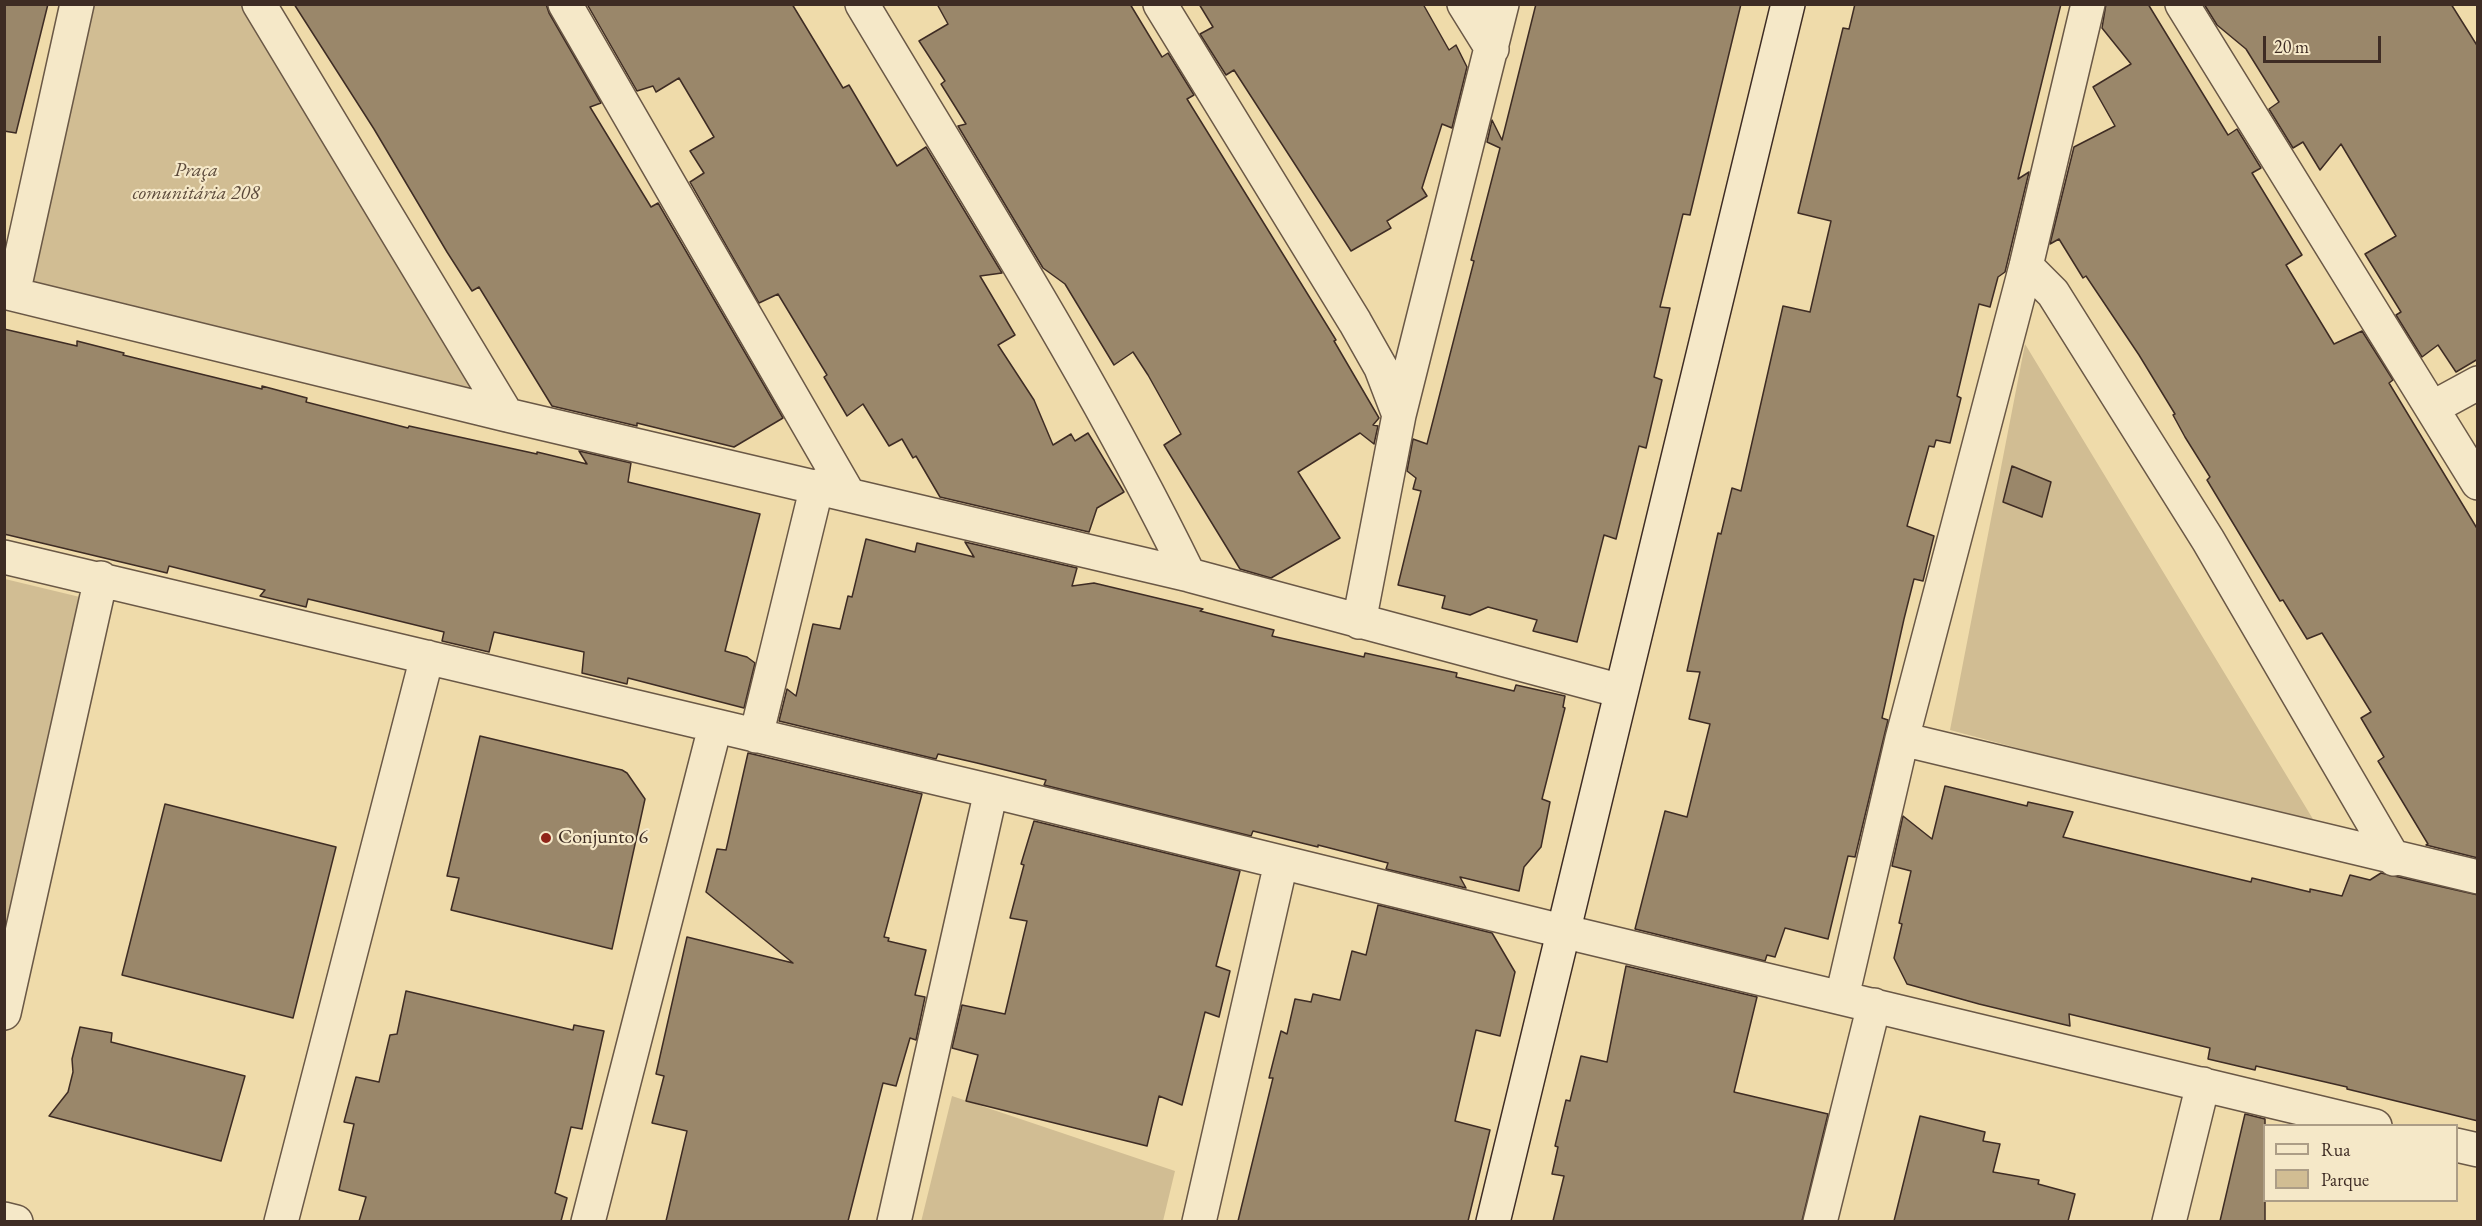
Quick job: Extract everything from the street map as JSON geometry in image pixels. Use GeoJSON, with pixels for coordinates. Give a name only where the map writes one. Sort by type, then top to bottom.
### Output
{"type":"FeatureCollection","features":[{"type":"Feature","properties":{"kind":"street"},"geometry":{"type":"LineString","coordinates":[[77,4],[9,293],[507,415],[1189,575],[1621,691]]}},
{"type":"Feature","properties":{"kind":"street"},"geometry":{"type":"LineString","coordinates":[[259,4],[507,415]]}},
{"type":"Feature","properties":{"kind":"street"},"geometry":{"type":"LineString","coordinates":[[565,4],[849,495]]}},
{"type":"Feature","properties":{"kind":"street"},"geometry":{"type":"LineString","coordinates":[[862,4],[1088,382],[1144,483],[1189,575]]}},
{"type":"Feature","properties":{"kind":"street"},"geometry":{"type":"LineString","coordinates":[[1160,4],[1355,322],[1381,368],[1399,415]]}},
{"type":"Feature","properties":{"kind":"street"},"geometry":{"type":"LineString","coordinates":[[1464,4],[1492,49]]}},
{"type":"Feature","properties":{"kind":"street"},"geometry":{"type":"LineString","coordinates":[[1359,622],[1399,415],[1502,4]]}},
{"type":"Feature","properties":{"kind":"street"},"geometry":{"type":"LineString","coordinates":[[1493,1221],[1788,4]]}},
{"type":"Feature","properties":{"kind":"street"},"geometry":{"type":"LineString","coordinates":[[1842,997],[1902,739],[2026,266],[2088,4]]}},
{"type":"Feature","properties":{"kind":"street"},"geometry":{"type":"LineString","coordinates":[[2182,4],[2478,483]]}},
{"type":"Feature","properties":{"kind":"street"},"geometry":{"type":"LineString","coordinates":[[2026,266],[2053,293],[2208,540],[2394,859]]}},
{"type":"Feature","properties":{"kind":"street"},"geometry":{"type":"LineString","coordinates":[[2432,408],[2478,383]]}},
{"type":"Feature","properties":{"kind":"street"},"geometry":{"type":"LineString","coordinates":[[756,736],[817,486]]}},
{"type":"Feature","properties":{"kind":"street"},"geometry":{"type":"LineString","coordinates":[[4,557],[101,578],[714,728],[991,791],[1562,931],[2371,1124]]}},
{"type":"Feature","properties":{"kind":"street"},"geometry":{"type":"LineString","coordinates":[[4,1013],[101,578]]}},
{"type":"Feature","properties":{"kind":"street"},"geometry":{"type":"LineString","coordinates":[[281,1221],[427,657]]}},
{"type":"Feature","properties":{"kind":"street"},"geometry":{"type":"LineString","coordinates":[[588,1221],[714,728]]}},
{"type":"Feature","properties":{"kind":"street"},"geometry":{"type":"LineString","coordinates":[[1902,739],[2394,859],[2478,877]]}},
{"type":"Feature","properties":{"kind":"street"},"geometry":{"type":"LineString","coordinates":[[894,1221],[991,791]]}},
{"type":"Feature","properties":{"kind":"street"},"geometry":{"type":"LineString","coordinates":[[1199,1221],[1281,863]]}},
{"type":"Feature","properties":{"kind":"street"},"geometry":{"type":"LineString","coordinates":[[1820,1221],[1874,1005]]}},
{"type":"Feature","properties":{"kind":"street"},"geometry":{"type":"LineString","coordinates":[[2169,1221],[2203,1084]]}},
{"type":"Feature","properties":{"kind":"street"},"geometry":{"type":"LineString","coordinates":[[2458,1145],[2478,1150]]}},
{"type":"Feature","properties":{"kind":"street"},"geometry":{"type":"LineString","coordinates":[[4,1219],[16,1221]]}},
{"type":"Feature","properties":{"kind":"green space","name":"Praça comunitária 208"},"geometry":{"type":"Polygon","coordinates":[[[75,5],[270,5],[534,429],[7,300],[75,5]]]}},
{"type":"Feature","properties":{"kind":"green space"},"geometry":{"type":"Polygon","coordinates":[[[2025,344],[2319,829],[1950,730],[2025,344]]]}},
{"type":"Feature","properties":{"kind":"green space"},"geometry":{"type":"Polygon","coordinates":[[[5,579],[84,598],[5,978],[5,579]]]}},
{"type":"Feature","properties":{"kind":"green space"},"geometry":{"type":"Polygon","coordinates":[[[952,1096],[1175,1171],[1163,1221],[921,1222],[952,1096]]]}},
{"type":"Feature","properties":{"kind":"building"},"geometry":{"type":"Polygon","coordinates":[[[4,4],[48,4],[16,133],[4,131],[4,4]]]}},
{"type":"Feature","properties":{"kind":"building"},"geometry":{"type":"Polygon","coordinates":[[[294,4],[546,4],[601,103],[590,107],[651,207],[658,203],[783,418],[734,447],[637,423],[637,426],[552,406],[479,287],[472,291],[374,129],[294,4]]]}},
{"type":"Feature","properties":{"kind":"building"},"geometry":{"type":"Polygon","coordinates":[[[587,4],[792,4],[843,88],[849,85],[897,166],[926,147],[1002,273],[980,276],[1015,335],[998,345],[1034,400],[1053,445],[1071,434],[1075,441],[1088,433],[1124,492],[1097,508],[1089,532],[940,497],[916,456],[913,458],[902,439],[889,446],[863,404],[847,416],[824,377],[827,375],[778,294],[759,303],[690,182],[704,173],[690,151],[714,137],[679,78],[656,92],[653,86],[637,91],[587,4]]]}},
{"type":"Feature","properties":{"kind":"building"},"geometry":{"type":"Polygon","coordinates":[[[937,4],[1130,4],[1162,57],[1168,53],[1194,95],[1187,99],[1336,340],[1334,341],[1379,418],[1373,425],[1378,426],[1374,444],[1360,433],[1298,472],[1340,538],[1271,578],[1240,569],[1164,445],[1181,434],[1148,375],[1133,352],[1114,365],[1065,284],[1043,268],[958,126],[966,124],[941,84],[945,81],[919,41],[948,24],[937,4]]]}},
{"type":"Feature","properties":{"kind":"building"},"geometry":{"type":"Polygon","coordinates":[[[1199,4],[1423,4],[1449,50],[1456,45],[1467,67],[1452,128],[1442,124],[1422,188],[1427,196],[1387,221],[1391,228],[1351,251],[1234,70],[1226,75],[1200,34],[1213,27],[1199,4]]]}},
{"type":"Feature","properties":{"kind":"building"},"geometry":{"type":"Polygon","coordinates":[[[1536,4],[1741,4],[1690,215],[1683,214],[1660,307],[1670,308],[1654,377],[1662,380],[1646,448],[1639,446],[1616,539],[1604,535],[1577,642],[1533,631],[1537,620],[1488,607],[1470,615],[1442,608],[1445,596],[1398,585],[1421,491],[1413,489],[1416,478],[1407,471],[1413,439],[1427,444],[1474,261],[1471,260],[1500,148],[1487,142],[1492,120],[1502,140],[1536,4]]]}},
{"type":"Feature","properties":{"kind":"building"},"geometry":{"type":"Polygon","coordinates":[[[1855,4],[2061,4],[2018,179],[2029,172],[2005,272],[1998,277],[1990,307],[1979,304],[1957,396],[1961,398],[1950,443],[1936,440],[1934,447],[1929,446],[1907,526],[1934,536],[1923,581],[1914,579],[1904,619],[1882,718],[1888,720],[1855,857],[1848,856],[1828,939],[1785,928],[1775,957],[1767,955],[1765,961],[1635,929],[1665,811],[1687,817],[1710,724],[1689,719],[1700,672],[1687,671],[1718,533],[1721,534],[1732,488],[1741,491],[1783,306],[1810,312],[1831,221],[1798,213],[1843,28],[1849,29],[1855,4]]]}},
{"type":"Feature","properties":{"kind":"building"},"geometry":{"type":"Polygon","coordinates":[[[2106,4],[2148,4],[2228,135],[2237,129],[2261,168],[2252,173],[2302,255],[2286,265],[2334,344],[2362,331],[2393,380],[2389,383],[2478,530],[2478,858],[2426,845],[2428,844],[2378,761],[2384,757],[2361,718],[2371,712],[2322,633],[2307,639],[2283,600],[2280,601],[2207,480],[2210,477],[2139,355],[2086,276],[2083,278],[2059,239],[2050,244],[2074,147],[2115,126],[2093,87],[2131,64],[2102,28],[2106,4]]]}},
{"type":"Feature","properties":{"kind":"building"},"geometry":{"type":"Polygon","coordinates":[[[2204,4],[2451,4],[2478,47],[2478,359],[2456,372],[2438,345],[2422,357],[2396,315],[2401,312],[2365,254],[2396,236],[2341,144],[2320,170],[2303,142],[2293,148],[2269,109],[2279,102],[2246,49],[2217,25],[2204,4]]]}},
{"type":"Feature","properties":{"kind":"building"},"geometry":{"type":"Polygon","coordinates":[[[4,329],[77,346],[77,341],[124,353],[123,355],[262,389],[262,386],[307,398],[306,402],[408,428],[409,426],[587,464],[579,451],[631,463],[628,482],[760,514],[725,651],[747,657],[755,663],[744,708],[628,678],[627,684],[582,673],[584,652],[494,632],[489,652],[442,641],[444,632],[354,610],[308,599],[306,607],[260,596],[265,590],[169,566],[167,573],[4,534],[4,329]]]}},
{"type":"Feature","properties":{"kind":"building"},"geometry":{"type":"Polygon","coordinates":[[[2012,466],[2051,482],[2042,517],[2003,502],[2012,466]]]}},
{"type":"Feature","properties":{"kind":"building"},"geometry":{"type":"Polygon","coordinates":[[[866,539],[915,552],[917,543],[974,557],[965,542],[1077,568],[1072,586],[1094,583],[1203,609],[1200,611],[1274,630],[1272,636],[1364,657],[1365,653],[1457,673],[1456,677],[1514,691],[1516,685],[1565,696],[1563,707],[1565,708],[1542,799],[1550,802],[1541,847],[1524,867],[1519,891],[1460,877],[1466,888],[1386,869],[1388,863],[1318,845],[1318,847],[1253,831],[1251,836],[1044,785],[1046,780],[977,763],[938,754],[936,759],[779,721],[787,689],[796,696],[813,624],[840,629],[848,596],[852,597],[866,539]]]}},
{"type":"Feature","properties":{"kind":"building","name":"Conjunto 6"},"geometry":{"type":"Polygon","coordinates":[[[480,736],[622,770],[627,773],[645,799],[612,949],[451,910],[459,878],[447,876],[480,736]]]}},
{"type":"Feature","properties":{"kind":"building"},"geometry":{"type":"Polygon","coordinates":[[[748,753],[922,794],[884,937],[889,938],[888,941],[926,950],[915,995],[925,997],[916,1040],[910,1038],[896,1086],[883,1083],[848,1221],[666,1221],[687,1131],[652,1123],[664,1076],[656,1074],[687,937],[793,963],[706,892],[717,849],[726,850],[748,753]]]}},
{"type":"Feature","properties":{"kind":"building"},"geometry":{"type":"Polygon","coordinates":[[[1945,786],[2027,806],[2028,802],[2073,812],[2063,837],[2251,882],[2252,878],[2310,892],[2310,889],[2342,896],[2350,875],[2370,880],[2381,873],[2478,895],[2478,1121],[2256,1066],[2255,1070],[2208,1059],[2210,1048],[2069,1014],[2070,1026],[1907,984],[1894,958],[1902,924],[1899,923],[1911,871],[1892,866],[1903,816],[1932,839],[1945,786]]]}},
{"type":"Feature","properties":{"kind":"building"},"geometry":{"type":"Polygon","coordinates":[[[165,804],[336,847],[293,1018],[122,975],[165,804]]]}},
{"type":"Feature","properties":{"kind":"building"},"geometry":{"type":"Polygon","coordinates":[[[1034,821],[1240,871],[1216,966],[1230,971],[1219,1017],[1205,1012],[1182,1105],[1159,1096],[1147,1146],[966,1101],[978,1055],[952,1048],[962,1005],[1005,1014],[1027,921],[1010,918],[1024,865],[1021,864],[1034,821]]]}},
{"type":"Feature","properties":{"kind":"building"},"geometry":{"type":"Polygon","coordinates":[[[1378,905],[1492,933],[1515,972],[1500,1036],[1476,1030],[1455,1121],[1490,1130],[1468,1221],[1238,1221],[1273,1078],[1269,1078],[1281,1031],[1287,1034],[1295,999],[1311,1002],[1313,994],[1340,1000],[1352,951],[1366,955],[1378,905]]]}},
{"type":"Feature","properties":{"kind":"building"},"geometry":{"type":"Polygon","coordinates":[[[1626,966],[1757,997],[1734,1092],[1828,1114],[1802,1221],[1553,1221],[1564,1176],[1552,1174],[1558,1147],[1555,1146],[1566,1100],[1570,1101],[1581,1056],[1607,1062],[1626,966]]]}},
{"type":"Feature","properties":{"kind":"building"},"geometry":{"type":"Polygon","coordinates":[[[406,991],[573,1030],[574,1025],[604,1031],[582,1129],[571,1127],[555,1193],[567,1198],[561,1221],[359,1221],[366,1197],[339,1190],[354,1124],[344,1122],[356,1077],[379,1082],[390,1035],[397,1034],[406,991]]]}},
{"type":"Feature","properties":{"kind":"building"},"geometry":{"type":"Polygon","coordinates":[[[80,1027],[112,1033],[111,1042],[245,1076],[221,1161],[49,1116],[68,1092],[73,1072],[72,1059],[80,1027]]]}},
{"type":"Feature","properties":{"kind":"building"},"geometry":{"type":"Polygon","coordinates":[[[2245,1114],[2265,1119],[2265,1124],[2263,1124],[2263,1202],[2265,1202],[2265,1221],[2220,1221],[2245,1114]]]}},
{"type":"Feature","properties":{"kind":"building"},"geometry":{"type":"Polygon","coordinates":[[[1920,1116],[1985,1132],[1983,1141],[2000,1144],[1993,1172],[2039,1180],[2038,1184],[2075,1194],[2068,1221],[1894,1221],[1920,1116]]]}},
{"type":"Feature","properties":{"kind":"place","name":"Conjunto 6"},"geometry":{"type":"Point","coordinates":[546,838]}}]}
